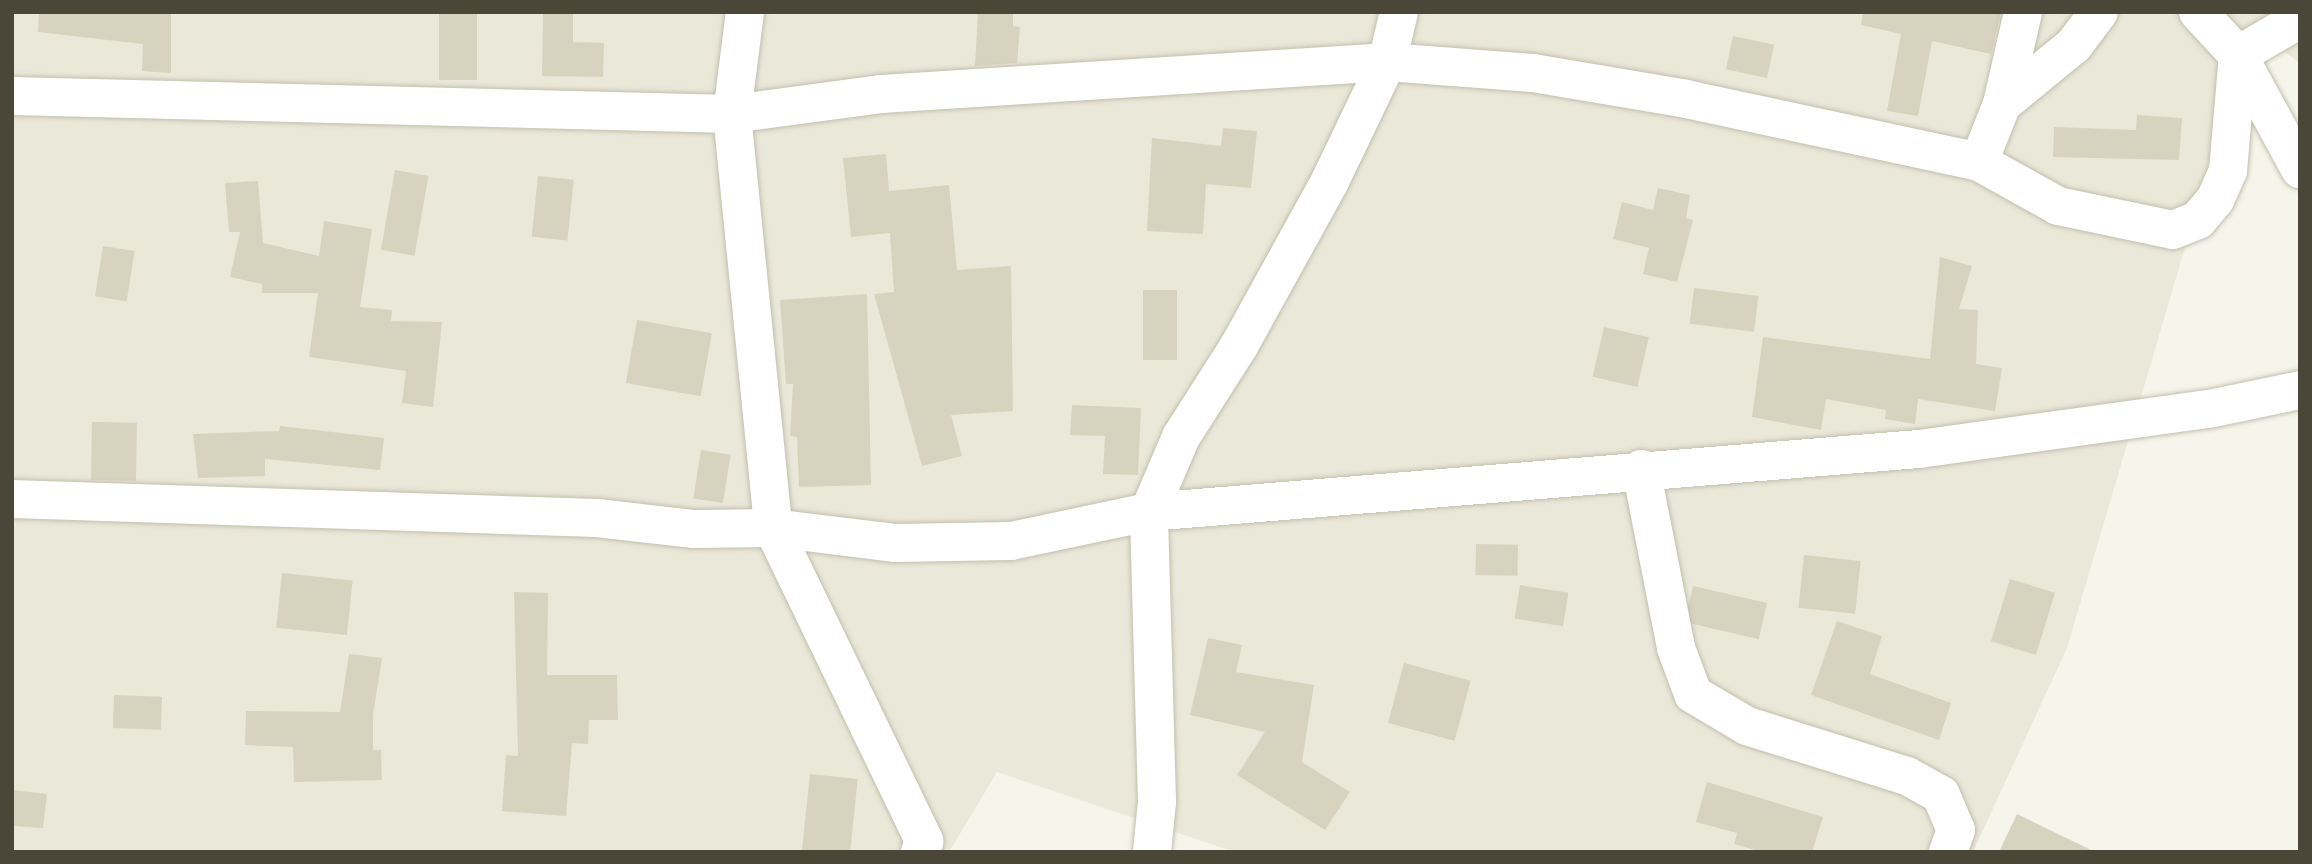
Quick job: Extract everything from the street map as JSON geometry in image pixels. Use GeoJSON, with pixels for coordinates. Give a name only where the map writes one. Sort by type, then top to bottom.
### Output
{"type":"FeatureCollection","features":[{"type":"Feature","properties":{"kind":"street"},"geometry":{"type":"LineString","coordinates":[[745,12],[732,114],[773,528],[932,848]]}},
{"type":"Feature","properties":{"kind":"street"},"geometry":{"type":"LineString","coordinates":[[1152,852],[1157,802],[1149,512],[1181,437],[1239,346],[1330,181],[1387,62],[1399,12]]}},
{"type":"Feature","properties":{"kind":"street"},"geometry":{"type":"LineString","coordinates":[[1979,162],[2002,104],[2023,12]]}},
{"type":"Feature","properties":{"kind":"street"},"geometry":{"type":"LineString","coordinates":[[2002,104],[2074,45],[2099,12]]}},
{"type":"Feature","properties":{"kind":"street"},"geometry":{"type":"LineString","coordinates":[[2197,12],[2238,55],[2300,169]]}},
{"type":"Feature","properties":{"kind":"street"},"geometry":{"type":"LineString","coordinates":[[2238,55],[2300,19]]}},
{"type":"Feature","properties":{"kind":"street"},"geometry":{"type":"LineString","coordinates":[[12,96],[732,114],[881,94],[1387,62],[1533,73],[1648,93],[1979,162],[2058,206],[2115,222],[2172,230],[2197,220],[2215,200],[2228,171],[2238,55]]}},
{"type":"Feature","properties":{"kind":"street"},"geometry":{"type":"LineString","coordinates":[[12,499],[151,500],[422,516],[597,518],[694,529],[773,528],[896,543],[1012,541],[1149,512],[1642,469],[1919,449],[2209,409],[2300,390]]}},
{"type":"Feature","properties":{"kind":"street"},"geometry":{"type":"LineString","coordinates":[[1642,469],[1676,648],[1693,694],[1747,726],[1907,776],[1941,795],[1956,831],[1948,852]]}},
{"type":"Feature","properties":{"kind":"shaded area"},"geometry":{"type":"Polygon","coordinates":[[[12,12],[2300,12],[2300,63],[2250,27],[2067,648],[1973,852],[1235,852],[997,772],[949,852],[12,852],[12,12]]]}},
{"type":"Feature","properties":{"kind":"building"},"geometry":{"type":"Polygon","coordinates":[[[39,12],[171,12],[171,73],[142,71],[143,44],[38,32],[39,12]]]}},
{"type":"Feature","properties":{"kind":"building"},"geometry":{"type":"Polygon","coordinates":[[[439,12],[477,12],[477,80],[439,80],[439,12]]]}},
{"type":"Feature","properties":{"kind":"building"},"geometry":{"type":"Polygon","coordinates":[[[543,12],[573,12],[573,42],[604,43],[603,77],[542,76],[543,12]]]}},
{"type":"Feature","properties":{"kind":"building"},"geometry":{"type":"Polygon","coordinates":[[[978,12],[1013,12],[1013,26],[1020,27],[1017,63],[975,66],[978,12]]]}},
{"type":"Feature","properties":{"kind":"building"},"geometry":{"type":"Polygon","coordinates":[[[1863,12],[2001,12],[1991,54],[1932,41],[1918,116],[1887,111],[1901,34],[1861,25],[1863,12]]]}},
{"type":"Feature","properties":{"kind":"building"},"geometry":{"type":"Polygon","coordinates":[[[1733,36],[1774,45],[1767,78],[1726,69],[1733,36]]]}},
{"type":"Feature","properties":{"kind":"building"},"geometry":{"type":"Polygon","coordinates":[[[2137,115],[2182,118],[2179,160],[2053,157],[2054,127],[2136,130],[2137,115]]]}},
{"type":"Feature","properties":{"kind":"building"},"geometry":{"type":"Polygon","coordinates":[[[1223,128],[1257,131],[1251,188],[1206,184],[1203,234],[1147,231],[1152,138],[1221,146],[1223,128]]]}},
{"type":"Feature","properties":{"kind":"building"},"geometry":{"type":"Polygon","coordinates":[[[886,154],[889,191],[949,185],[957,270],[1011,266],[1013,411],[951,415],[962,456],[922,466],[874,294],[894,292],[890,233],[851,237],[843,158],[886,154]]]}},
{"type":"Feature","properties":{"kind":"building"},"geometry":{"type":"Polygon","coordinates":[[[395,170],[428,176],[414,256],[381,250],[395,170]]]}},
{"type":"Feature","properties":{"kind":"building"},"geometry":{"type":"Polygon","coordinates":[[[538,176],[574,180],[567,240],[532,237],[538,176]]]}},
{"type":"Feature","properties":{"kind":"building"},"geometry":{"type":"Polygon","coordinates":[[[258,181],[263,243],[319,256],[324,221],[372,229],[360,307],[392,310],[391,321],[442,322],[433,407],[402,403],[406,371],[309,357],[318,293],[262,293],[262,284],[230,277],[240,232],[229,232],[225,183],[258,181]]]}},
{"type":"Feature","properties":{"kind":"building"},"geometry":{"type":"Polygon","coordinates":[[[1658,188],[1690,195],[1686,218],[1693,220],[1677,282],[1643,274],[1649,248],[1613,239],[1622,202],[1653,210],[1658,188]]]}},
{"type":"Feature","properties":{"kind":"building"},"geometry":{"type":"Polygon","coordinates":[[[103,246],[135,251],[127,301],[95,296],[103,246]]]}},
{"type":"Feature","properties":{"kind":"building"},"geometry":{"type":"Polygon","coordinates":[[[1940,257],[1972,266],[1959,309],[1978,310],[1976,364],[2002,368],[1995,411],[1918,399],[1915,424],[1885,419],[1886,410],[1826,399],[1821,430],[1752,417],[1763,337],[1930,359],[1940,257]]]}},
{"type":"Feature","properties":{"kind":"building"},"geometry":{"type":"Polygon","coordinates":[[[1694,288],[1759,296],[1754,332],[1690,324],[1694,288]]]}},
{"type":"Feature","properties":{"kind":"building"},"geometry":{"type":"Polygon","coordinates":[[[1143,290],[1177,290],[1177,360],[1143,360],[1143,290]]]}},
{"type":"Feature","properties":{"kind":"building"},"geometry":{"type":"Polygon","coordinates":[[[867,294],[871,485],[799,487],[797,437],[790,436],[793,384],[786,384],[780,300],[867,294]]]}},
{"type":"Feature","properties":{"kind":"building"},"geometry":{"type":"Polygon","coordinates":[[[637,320],[712,333],[701,396],[626,383],[637,320]]]}},
{"type":"Feature","properties":{"kind":"building"},"geometry":{"type":"Polygon","coordinates":[[[1604,327],[1649,337],[1637,387],[1593,377],[1604,327]]]}},
{"type":"Feature","properties":{"kind":"building"},"geometry":{"type":"Polygon","coordinates":[[[1072,405],[1141,408],[1138,475],[1103,474],[1105,436],[1070,435],[1072,405]]]}},
{"type":"Feature","properties":{"kind":"building"},"geometry":{"type":"Polygon","coordinates":[[[92,422],[137,423],[136,481],[91,480],[92,422]]]}},
{"type":"Feature","properties":{"kind":"building"},"geometry":{"type":"Polygon","coordinates":[[[280,426],[384,438],[380,470],[265,459],[265,476],[198,478],[193,434],[279,431],[280,426]]]}},
{"type":"Feature","properties":{"kind":"building"},"geometry":{"type":"Polygon","coordinates":[[[701,450],[731,455],[723,503],[693,498],[701,450]]]}},
{"type":"Feature","properties":{"kind":"building"},"geometry":{"type":"Polygon","coordinates":[[[1476,544],[1518,545],[1517,576],[1475,575],[1476,544]]]}},
{"type":"Feature","properties":{"kind":"building"},"geometry":{"type":"Polygon","coordinates":[[[1804,555],[1861,561],[1855,614],[1798,608],[1804,555]]]}},
{"type":"Feature","properties":{"kind":"building"},"geometry":{"type":"Polygon","coordinates":[[[282,573],[353,580],[347,635],[276,628],[282,573]]]}},
{"type":"Feature","properties":{"kind":"building"},"geometry":{"type":"Polygon","coordinates":[[[2010,579],[2055,593],[2036,655],[1991,641],[2010,579]]]}},
{"type":"Feature","properties":{"kind":"building"},"geometry":{"type":"Polygon","coordinates":[[[1520,585],[1568,593],[1563,626],[1515,619],[1520,585]]]}},
{"type":"Feature","properties":{"kind":"building"},"geometry":{"type":"Polygon","coordinates":[[[1693,586],[1767,603],[1759,639],[1685,622],[1693,586]]]}},
{"type":"Feature","properties":{"kind":"building"},"geometry":{"type":"Polygon","coordinates":[[[514,592],[548,593],[547,675],[617,675],[618,720],[589,720],[588,744],[572,743],[566,816],[502,811],[506,755],[518,756],[514,592]]]}},
{"type":"Feature","properties":{"kind":"building"},"geometry":{"type":"Polygon","coordinates":[[[1837,621],[1882,636],[1870,674],[1951,703],[1939,740],[1811,695],[1837,621]]]}},
{"type":"Feature","properties":{"kind":"building"},"geometry":{"type":"Polygon","coordinates":[[[1208,638],[1242,645],[1236,672],[1314,685],[1302,762],[1350,792],[1325,830],[1237,775],[1265,732],[1190,715],[1208,638]]]}},
{"type":"Feature","properties":{"kind":"building"},"geometry":{"type":"Polygon","coordinates":[[[349,654],[382,658],[373,715],[373,750],[381,750],[382,780],[294,782],[293,747],[245,745],[246,711],[340,712],[349,654]]]}},
{"type":"Feature","properties":{"kind":"building"},"geometry":{"type":"Polygon","coordinates":[[[1404,663],[1471,681],[1455,741],[1388,723],[1404,663]]]}},
{"type":"Feature","properties":{"kind":"building"},"geometry":{"type":"Polygon","coordinates":[[[114,695],[162,697],[161,730],[113,728],[114,695]]]}},
{"type":"Feature","properties":{"kind":"building"},"geometry":{"type":"Polygon","coordinates":[[[810,774],[858,779],[850,852],[802,852],[810,774]]]}},
{"type":"Feature","properties":{"kind":"building"},"geometry":{"type":"Polygon","coordinates":[[[1707,782],[1823,817],[1812,852],[1762,852],[1734,844],[1737,833],[1696,822],[1707,782]]]}},
{"type":"Feature","properties":{"kind":"building"},"geometry":{"type":"Polygon","coordinates":[[[12,790],[47,794],[43,828],[12,826],[12,790]]]}},
{"type":"Feature","properties":{"kind":"building"},"geometry":{"type":"Polygon","coordinates":[[[2017,814],[2095,852],[1999,852],[2017,814]]]}}]}
